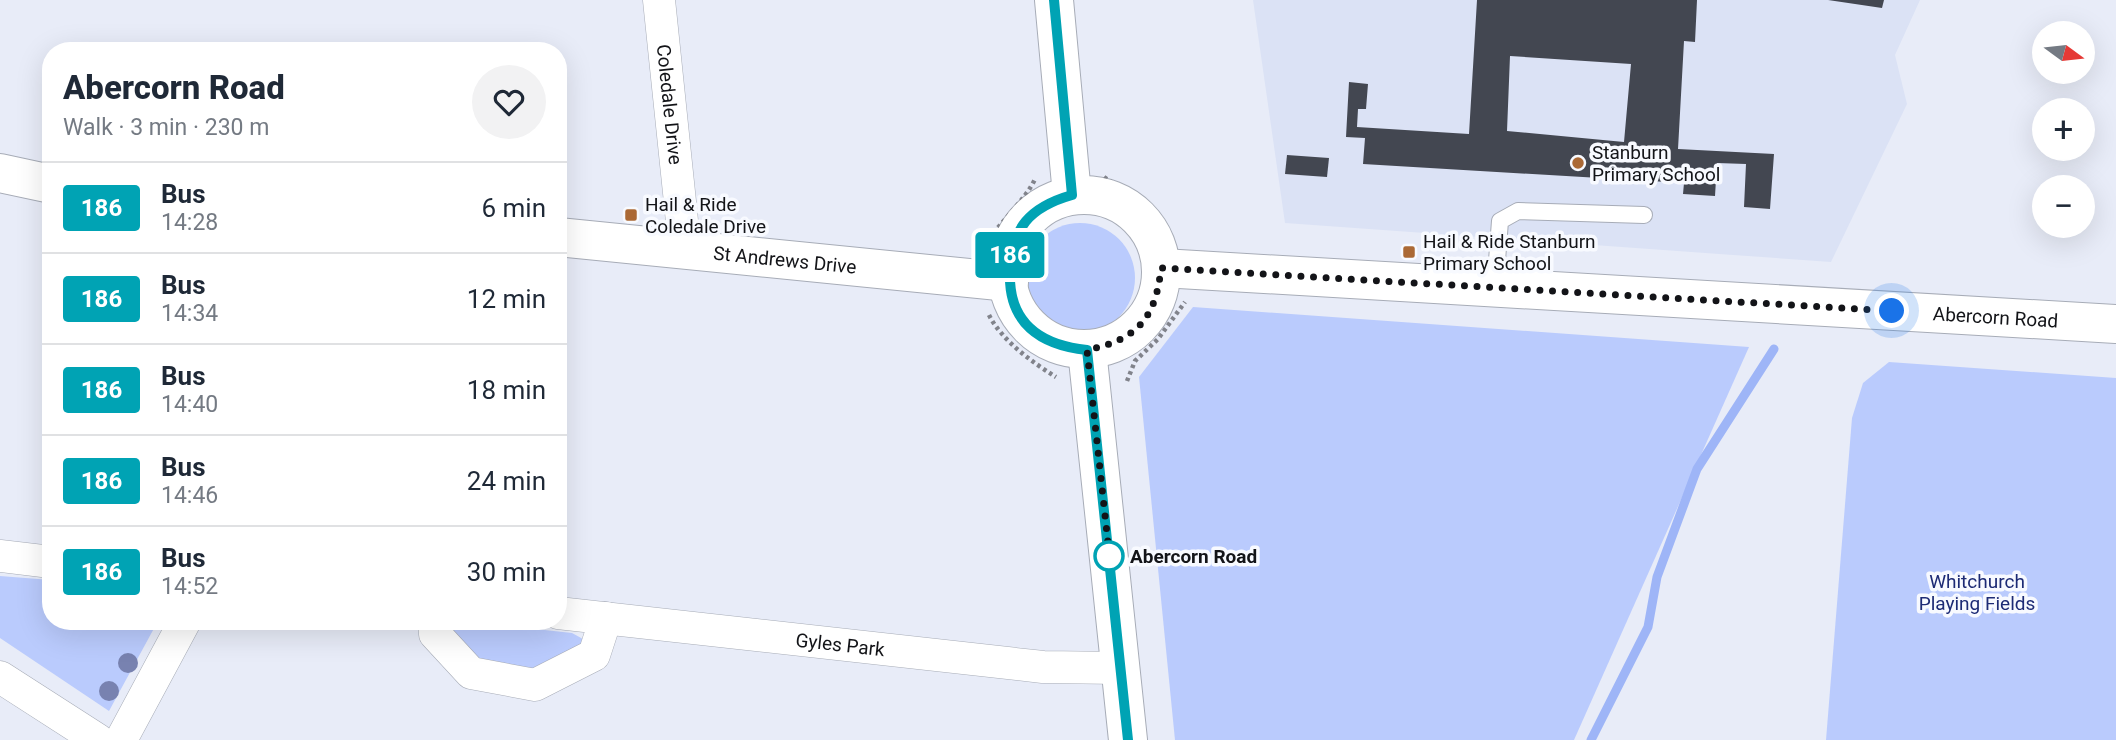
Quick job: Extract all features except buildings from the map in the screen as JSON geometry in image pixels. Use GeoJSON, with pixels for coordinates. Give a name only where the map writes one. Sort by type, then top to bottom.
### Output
{"type":"FeatureCollection","features":[{"type":"Feature","properties":{"kind":"street","name":"Coledale Drive"},"geometry":{"type":"LineString","coordinates":[[659,0],[685,250]]}},
{"type":"Feature","properties":{"kind":"street"},"geometry":{"type":"LineString","coordinates":[[1054,0],[1072,195]]}},
{"type":"Feature","properties":{"kind":"street"},"geometry":{"type":"LineString","coordinates":[[0,173],[42,182]]}},
{"type":"Feature","properties":{"kind":"street"},"geometry":{"type":"LineString","coordinates":[[1072,195],[1104,197],[1126,207],[1144,223],[1156,245],[1167,254],[1159,292],[1149,315],[1122,339],[1087,350],[1062,347],[1039,336],[1020,318],[1009,294],[998,297],[1010,246],[1021,226],[1038,209],[1072,195]]}},
{"type":"Feature","properties":{"kind":"street","name":"St Andrews Drive"},"geometry":{"type":"LineString","coordinates":[[567,238],[685,250],[998,297]]}},
{"type":"Feature","properties":{"kind":"street","name":"Abercorn Road"},"geometry":{"type":"LineString","coordinates":[[1167,254],[1496,287],[2116,324]]}},
{"type":"Feature","properties":{"kind":"street"},"geometry":{"type":"LineString","coordinates":[[1087,350],[1128,740]]}},
{"type":"Feature","properties":{"kind":"street"},"geometry":{"type":"LineString","coordinates":[[0,556],[42,561]]}},
{"type":"Feature","properties":{"kind":"street","name":"Gyles Park"},"geometry":{"type":"LineString","coordinates":[[567,614],[1043,667],[1121,668]]}},
{"type":"Feature","properties":{"kind":"street"},"geometry":{"type":"LineString","coordinates":[[435,630],[435,635],[471,673],[535,685],[594,655],[606,618]]}},
{"type":"Feature","properties":{"kind":"street"},"geometry":{"type":"LineString","coordinates":[[121,740],[180,630]]}},
{"type":"Feature","properties":{"kind":"street"},"geometry":{"type":"LineString","coordinates":[[0,677],[98,740]]}},
{"type":"Feature","properties":{"kind":"lane"},"geometry":{"type":"LineString","coordinates":[[1496,287],[1500,221],[1518,211],[1644,215]]}},
{"type":"Feature","properties":{"kind":"path"},"geometry":{"type":"LineString","coordinates":[[1101,165],[1104,177],[1161,219],[1167,254]]}},
{"type":"Feature","properties":{"kind":"path"},"geometry":{"type":"LineString","coordinates":[[980,252],[1013,206],[1029,192],[1037,174]]}},
{"type":"Feature","properties":{"kind":"path"},"geometry":{"type":"LineString","coordinates":[[1126,387],[1135,361],[1158,339],[1170,320],[1192,296]]}},
{"type":"Feature","properties":{"kind":"path"},"geometry":{"type":"LineString","coordinates":[[998,297],[995,327],[1034,364],[1059,379]]}},
{"type":"Feature","properties":{"kind":"shaded area","name":"Stanburn Primary School"},"geometry":{"type":"Polygon","coordinates":[[[1253,0],[1920,0],[1895,55],[1907,104],[1831,262],[1285,223],[1253,0]]]}},
{"type":"Feature","properties":{"kind":"green space"},"geometry":{"type":"Polygon","coordinates":[[[1080,223],[1101,228],[1119,239],[1130,257],[1135,278],[1130,299],[1119,317],[1101,328],[1080,333],[1059,328],[1041,317],[1030,299],[1025,278],[1030,257],[1041,239],[1059,228],[1080,223]]]}},
{"type":"Feature","properties":{"kind":"green space"},"geometry":{"type":"Polygon","coordinates":[[[1193,307],[1749,347],[1574,740],[1175,740],[1139,377],[1193,307]]]}},
{"type":"Feature","properties":{"kind":"green space","name":"Whitchurch Playing Fields"},"geometry":{"type":"Polygon","coordinates":[[[1889,362],[2116,378],[2116,740],[1826,740],[1852,418],[1863,383],[1889,362]]]}},
{"type":"Feature","properties":{"kind":"green space"},"geometry":{"type":"Polygon","coordinates":[[[0,576],[42,579],[42,630],[153,630],[109,711],[0,638],[0,576]]]}},
{"type":"Feature","properties":{"kind":"green space"},"geometry":{"type":"Polygon","coordinates":[[[451,630],[545,630],[572,633],[583,639],[582,652],[537,674],[489,669],[450,636],[451,630]]]}},
{"type":"Feature","properties":{"kind":"waterway"},"geometry":{"type":"LineString","coordinates":[[1591,740],[1648,627],[1657,577],[1697,469],[1774,349]]}},
{"type":"Feature","properties":{"kind":"bus line","name":"186"},"geometry":{"type":"LineString","coordinates":[[1054,0],[1072,195],[1038,209],[1021,226],[1010,246],[1009,294],[1020,318],[1039,336],[1062,347],[1087,350],[1128,740]]}},
{"type":"Feature","properties":{"kind":"place","name":"Stanburn Primary School"},"geometry":{"type":"Point","coordinates":[1578,163]}},
{"type":"Feature","properties":{"kind":"place","name":"Hail & Ride Coledale Drive"},"geometry":{"type":"Point","coordinates":[631,215]}},
{"type":"Feature","properties":{"kind":"place","name":"Hail & Ride Stanburn Primary School"},"geometry":{"type":"Point","coordinates":[1409,252]}},
{"type":"Feature","properties":{"kind":"place","name":"Abercorn Road"},"geometry":{"type":"Point","coordinates":[1109,556]}},
{"type":"Feature","properties":{"kind":"route"},"geometry":{"type":"LineString","coordinates":[[1109,556],[1110,561],[1087,350],[1111,345],[1133,333],[1149,315],[1159,292],[1161,268],[1892,311]]}}]}
